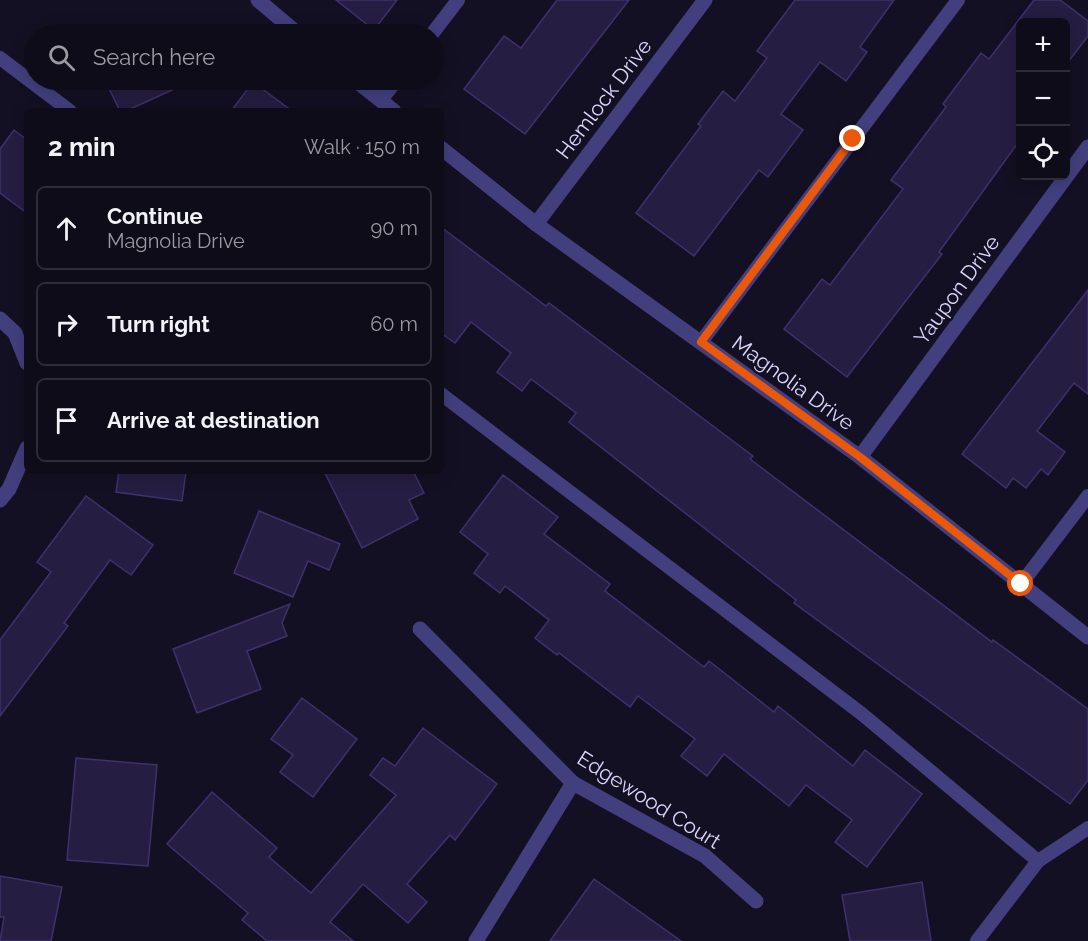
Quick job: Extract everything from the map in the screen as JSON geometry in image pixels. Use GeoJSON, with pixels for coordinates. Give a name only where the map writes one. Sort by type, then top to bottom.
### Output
{"type":"FeatureCollection","features":[{"type":"Feature","properties":{"kind":"street"},"geometry":{"type":"LineString","coordinates":[[258,0],[286,24]]}},
{"type":"Feature","properties":{"kind":"street","name":"Hemlock Drive"},"geometry":{"type":"LineString","coordinates":[[536,224],[705,0]]}},
{"type":"Feature","properties":{"kind":"street"},"geometry":{"type":"LineString","coordinates":[[368,90],[390,108]]}},
{"type":"Feature","properties":{"kind":"street","name":"Yaupon Drive"},"geometry":{"type":"LineString","coordinates":[[860,457],[1088,147]]}},
{"type":"Feature","properties":{"kind":"street","name":"Magnolia Drive"},"geometry":{"type":"LineString","coordinates":[[444,150],[536,224],[860,457],[1088,637]]}},
{"type":"Feature","properties":{"kind":"street"},"geometry":{"type":"LineString","coordinates":[[0,319],[15,333],[24,356]]}},
{"type":"Feature","properties":{"kind":"street"},"geometry":{"type":"LineString","coordinates":[[0,500],[9,489],[24,455]]}},
{"type":"Feature","properties":{"kind":"street","name":"Edgewood Court"},"geometry":{"type":"LineString","coordinates":[[420,629],[573,783],[705,856],[756,901]]}},
{"type":"Feature","properties":{"kind":"street"},"geometry":{"type":"LineString","coordinates":[[476,941],[573,783]]}},
{"type":"Feature","properties":{"kind":"lane"},"geometry":{"type":"LineString","coordinates":[[440,24],[458,0]]}},
{"type":"Feature","properties":{"kind":"lane"},"geometry":{"type":"LineString","coordinates":[[701,342],[958,0]]}},
{"type":"Feature","properties":{"kind":"lane"},"geometry":{"type":"LineString","coordinates":[[0,58],[24,76]]}},
{"type":"Feature","properties":{"kind":"lane"},"geometry":{"type":"LineString","coordinates":[[42,90],[66,108]]}},
{"type":"Feature","properties":{"kind":"lane"},"geometry":{"type":"LineString","coordinates":[[381,100],[389,90]]}},
{"type":"Feature","properties":{"kind":"lane"},"geometry":{"type":"LineString","coordinates":[[444,396],[862,714],[1038,861]]}},
{"type":"Feature","properties":{"kind":"lane"},"geometry":{"type":"LineString","coordinates":[[1021,584],[1088,496]]}},
{"type":"Feature","properties":{"kind":"lane"},"geometry":{"type":"LineString","coordinates":[[977,941],[1038,861],[1088,828]]}},
{"type":"Feature","properties":{"kind":"building"},"geometry":{"type":"Polygon","coordinates":[[[336,0],[397,0],[379,24],[366,24],[336,0]]]}},
{"type":"Feature","properties":{"kind":"building"},"geometry":{"type":"Polygon","coordinates":[[[557,0],[629,0],[525,134],[464,89],[504,36],[521,48],[557,0]]]}},
{"type":"Feature","properties":{"kind":"building"},"geometry":{"type":"Polygon","coordinates":[[[795,0],[894,0],[860,47],[867,52],[846,81],[820,62],[781,114],[803,130],[768,177],[759,170],[694,256],[636,213],[701,126],[698,124],[723,91],[735,101],[767,58],[757,51],[795,0]]]}},
{"type":"Feature","properties":{"kind":"building"},"geometry":{"type":"Polygon","coordinates":[[[1034,0],[1060,0],[1088,21],[1088,36],[1070,59],[1070,18],[1020,18],[1034,0]]]}},
{"type":"Feature","properties":{"kind":"building"},"geometry":{"type":"Polygon","coordinates":[[[1016,24],[1016,146],[939,252],[942,254],[847,377],[784,329],[822,279],[830,285],[903,189],[891,180],[946,107],[943,104],[981,53],[989,59],[1016,24]]]}},
{"type":"Feature","properties":{"kind":"building"},"geometry":{"type":"Polygon","coordinates":[[[110,90],[172,90],[133,108],[119,108],[110,90]]]}},
{"type":"Feature","properties":{"kind":"building"},"geometry":{"type":"Polygon","coordinates":[[[247,90],[264,90],[288,108],[233,108],[247,90]]]}},
{"type":"Feature","properties":{"kind":"building"},"geometry":{"type":"Polygon","coordinates":[[[14,130],[24,138],[24,211],[0,193],[0,149],[14,130]]]}},
{"type":"Feature","properties":{"kind":"building"},"geometry":{"type":"Polygon","coordinates":[[[444,229],[546,306],[549,303],[753,456],[750,459],[992,642],[993,640],[1088,709],[1088,780],[1070,804],[794,603],[796,600],[569,422],[576,413],[531,379],[522,391],[497,372],[511,353],[471,322],[455,343],[444,335],[444,229]]]}},
{"type":"Feature","properties":{"kind":"building"},"geometry":{"type":"Polygon","coordinates":[[[1088,290],[1088,394],[1074,383],[1037,431],[1065,452],[1048,475],[1041,469],[1026,488],[1013,478],[1006,488],[962,454],[1088,290]]]}},
{"type":"Feature","properties":{"kind":"building"},"geometry":{"type":"Polygon","coordinates":[[[119,474],[186,474],[182,501],[116,492],[119,474]]]}},
{"type":"Feature","properties":{"kind":"building"},"geometry":{"type":"Polygon","coordinates":[[[325,474],[414,474],[424,493],[409,500],[418,519],[362,548],[325,474]]]}},
{"type":"Feature","properties":{"kind":"building"},"geometry":{"type":"Polygon","coordinates":[[[503,475],[558,517],[544,534],[610,584],[605,591],[704,667],[709,661],[774,712],[778,706],[853,766],[865,750],[922,794],[867,867],[835,842],[852,820],[806,785],[789,806],[724,754],[707,776],[681,756],[695,739],[638,696],[630,707],[559,653],[557,655],[535,638],[549,620],[505,586],[500,593],[474,573],[488,554],[460,532],[503,475]]]}},
{"type":"Feature","properties":{"kind":"building"},"geometry":{"type":"Polygon","coordinates":[[[86,496],[153,545],[131,575],[110,560],[64,623],[68,626],[0,716],[0,640],[51,572],[37,562],[86,496]]]}},
{"type":"Feature","properties":{"kind":"building"},"geometry":{"type":"Polygon","coordinates":[[[259,511],[340,544],[329,570],[308,561],[293,597],[234,573],[259,511]]]}},
{"type":"Feature","properties":{"kind":"building"},"geometry":{"type":"Polygon","coordinates":[[[290,604],[282,623],[287,636],[247,651],[261,689],[197,713],[173,649],[290,604]]]}},
{"type":"Feature","properties":{"kind":"building"},"geometry":{"type":"Polygon","coordinates":[[[302,698],[357,739],[313,797],[280,772],[293,755],[271,739],[302,698]]]}},
{"type":"Feature","properties":{"kind":"building"},"geometry":{"type":"Polygon","coordinates":[[[423,728],[497,784],[455,840],[450,835],[407,884],[427,902],[408,923],[363,884],[330,922],[353,941],[267,941],[242,920],[248,913],[167,844],[212,792],[277,848],[269,857],[311,893],[396,795],[370,775],[383,758],[395,766],[423,728]]]}},
{"type":"Feature","properties":{"kind":"building"},"geometry":{"type":"Polygon","coordinates":[[[76,758],[157,765],[148,866],[67,860],[76,758]]]}},
{"type":"Feature","properties":{"kind":"building"},"geometry":{"type":"Polygon","coordinates":[[[0,876],[62,887],[51,941],[0,941],[4,917],[0,917],[0,876]]]}},
{"type":"Feature","properties":{"kind":"building"},"geometry":{"type":"Polygon","coordinates":[[[594,879],[681,941],[550,941],[594,879]]]}},
{"type":"Feature","properties":{"kind":"building"},"geometry":{"type":"Polygon","coordinates":[[[922,882],[931,941],[850,941],[842,895],[922,882]]]}},
{"type":"Feature","properties":{"kind":"route"},"geometry":{"type":"LineString","coordinates":[[853,139],[701,342],[860,457],[1021,584]]}}]}
